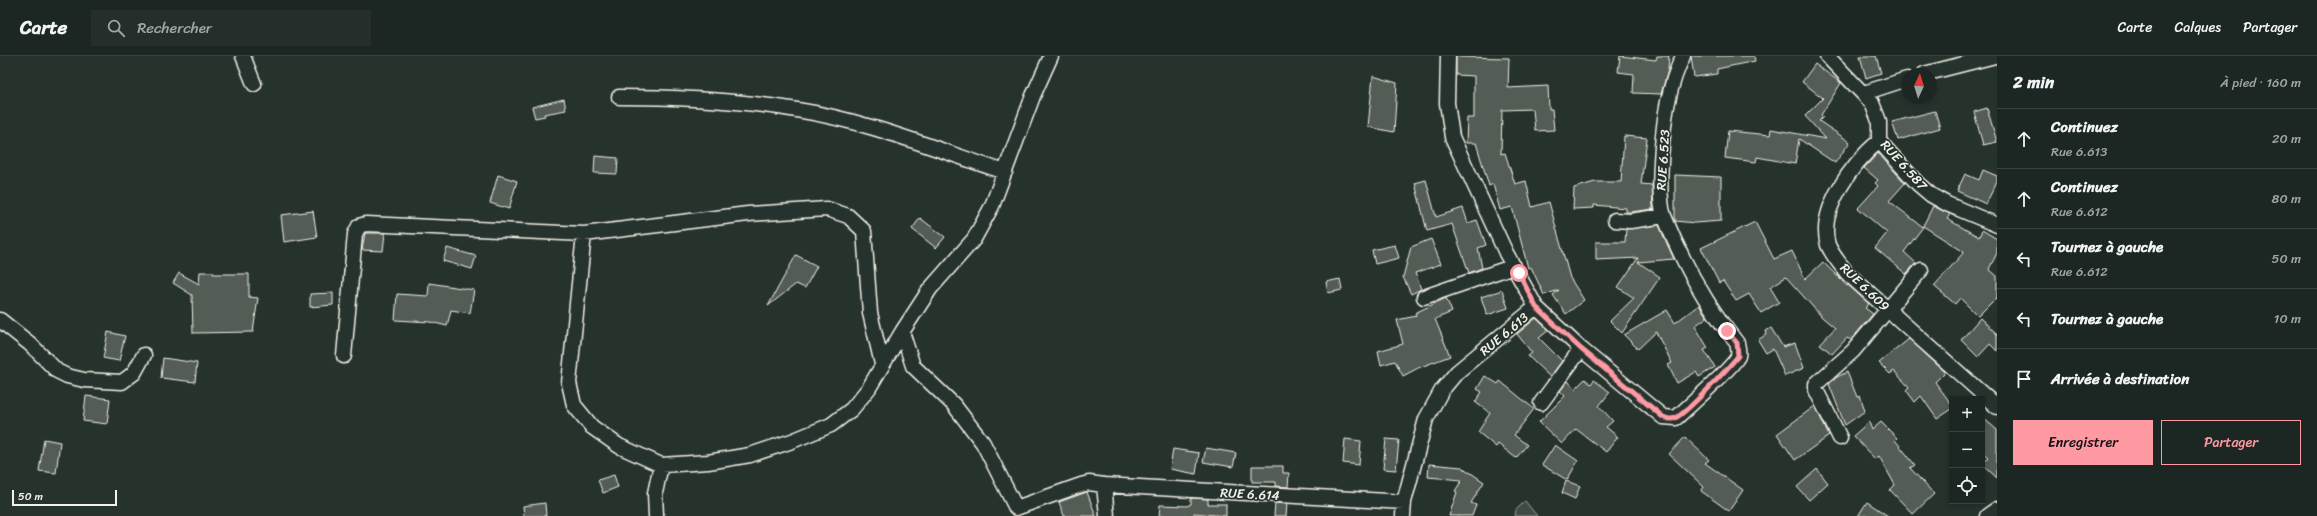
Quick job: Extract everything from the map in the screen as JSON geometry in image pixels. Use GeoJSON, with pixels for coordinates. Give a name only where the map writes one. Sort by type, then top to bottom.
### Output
{"type":"FeatureCollection","features":[{"type":"Feature","properties":{"kind":"street"},"geometry":{"type":"LineString","coordinates":[[243,56],[254,84]]}},
{"type":"Feature","properties":{"kind":"street"},"geometry":{"type":"LineString","coordinates":[[584,234],[569,383],[574,405],[592,427],[619,446],[661,465],[708,462],[750,455],[792,441],[831,425],[852,409],[869,388],[882,364],[930,289],[974,239],[992,206],[1032,96],[1051,56]]}},
{"type":"Feature","properties":{"kind":"street","name":"RUE 6.613"},"geometry":{"type":"LineString","coordinates":[[1403,516],[1404,502],[1426,419],[1442,390],[1458,372],[1536,307],[1514,266],[1452,137],[1447,103],[1448,56]]}},
{"type":"Feature","properties":{"kind":"street","name":"RUE 6.523"},"geometry":{"type":"LineString","coordinates":[[1581,349],[1663,417],[1669,419],[1676,418],[1706,390],[1738,356],[1737,343],[1714,311],[1691,273],[1676,246],[1661,207],[1660,185],[1668,99],[1683,56]]}},
{"type":"Feature","properties":{"kind":"street","name":"RUE 6.587"},"geometry":{"type":"LineString","coordinates":[[1827,56],[1872,103],[1879,120],[1879,141],[1918,184],[1931,195],[1947,204],[1997,225]]}},
{"type":"Feature","properties":{"kind":"street"},"geometry":{"type":"LineString","coordinates":[[1937,71],[1995,56]]}},
{"type":"Feature","properties":{"kind":"street"},"geometry":{"type":"LineString","coordinates":[[1864,93],[1901,81]]}},
{"type":"Feature","properties":{"kind":"street"},"geometry":{"type":"LineString","coordinates":[[619,97],[706,100],[797,110],[869,127],[1005,172]]}},
{"type":"Feature","properties":{"kind":"street","name":"RUE 6.609"},"geometry":{"type":"LineString","coordinates":[[1879,141],[1866,152],[1851,170],[1836,195],[1830,209],[1826,234],[1828,246],[1847,273],[1997,407]]}},
{"type":"Feature","properties":{"kind":"street"},"geometry":{"type":"LineString","coordinates":[[344,356],[355,234],[359,226],[366,224],[584,234],[748,214],[826,209],[848,216],[864,231],[870,313],[882,364]]}},
{"type":"Feature","properties":{"kind":"street"},"geometry":{"type":"LineString","coordinates":[[1616,220],[1630,221],[1664,216]]}},
{"type":"Feature","properties":{"kind":"street"},"geometry":{"type":"LineString","coordinates":[[1424,297],[1514,266]]}},
{"type":"Feature","properties":{"kind":"street"},"geometry":{"type":"LineString","coordinates":[[1840,438],[1816,390],[1816,384],[1853,351],[1921,270]]}},
{"type":"Feature","properties":{"kind":"street"},"geometry":{"type":"LineString","coordinates":[[1536,307],[1581,349],[1541,403]]}},
{"type":"Feature","properties":{"kind":"street"},"geometry":{"type":"LineString","coordinates":[[0,320],[30,344],[57,371],[67,376],[84,380],[122,382],[134,373],[144,356]]}},
{"type":"Feature","properties":{"kind":"street","name":"RUE 6.614"},"geometry":{"type":"LineString","coordinates":[[902,332],[913,366],[954,404],[983,443],[1016,508],[1089,483],[1104,489],[1404,502]]}},
{"type":"Feature","properties":{"kind":"street"},"geometry":{"type":"LineString","coordinates":[[656,516],[655,493],[661,465]]}},
{"type":"Feature","properties":{"kind":"street"},"geometry":{"type":"LineString","coordinates":[[1104,489],[1107,516]]}},
{"type":"Feature","properties":{"kind":"street"},"geometry":{"type":"LineString","coordinates":[[1987,516],[1997,509]]}},
{"type":"Feature","properties":{"kind":"shaded area"},"geometry":{"type":"Polygon","coordinates":[[[1525,501],[1537,516],[1515,516],[1516,510],[1525,501]]]}},
{"type":"Feature","properties":{"kind":"building"},"geometry":{"type":"Polygon","coordinates":[[[1620,56],[1656,60],[1657,56],[1669,56],[1668,70],[1661,94],[1633,93],[1634,74],[1618,72],[1620,56]]]}},
{"type":"Feature","properties":{"kind":"building"},"geometry":{"type":"Polygon","coordinates":[[[1691,56],[1754,56],[1755,61],[1717,69],[1717,74],[1694,77],[1691,56]]]}},
{"type":"Feature","properties":{"kind":"building"},"geometry":{"type":"Polygon","coordinates":[[[1860,56],[1876,56],[1881,73],[1866,78],[1860,56]]]}},
{"type":"Feature","properties":{"kind":"building"},"geometry":{"type":"Polygon","coordinates":[[[1456,57],[1509,58],[1508,88],[1548,86],[1549,109],[1552,109],[1554,130],[1535,131],[1533,109],[1502,110],[1501,154],[1505,153],[1515,184],[1526,181],[1532,207],[1549,202],[1570,278],[1584,300],[1566,314],[1553,295],[1559,290],[1544,295],[1531,267],[1528,268],[1512,207],[1500,210],[1493,184],[1489,186],[1476,143],[1466,143],[1467,118],[1474,118],[1474,76],[1456,75],[1456,57]]]}},
{"type":"Feature","properties":{"kind":"building"},"geometry":{"type":"Polygon","coordinates":[[[1815,64],[1841,83],[1821,115],[1823,117],[1819,121],[1850,142],[1835,163],[1799,139],[1795,164],[1757,157],[1756,162],[1725,158],[1728,131],[1770,135],[1771,129],[1826,139],[1805,116],[1823,98],[1802,82],[1815,64]]]}},
{"type":"Feature","properties":{"kind":"building"},"geometry":{"type":"Polygon","coordinates":[[[1373,76],[1397,83],[1394,132],[1368,127],[1373,76]]]}},
{"type":"Feature","properties":{"kind":"building"},"geometry":{"type":"Polygon","coordinates":[[[564,99],[566,110],[544,114],[545,116],[535,118],[532,107],[564,99]]]}},
{"type":"Feature","properties":{"kind":"building"},"geometry":{"type":"Polygon","coordinates":[[[1987,108],[1997,142],[1983,145],[1974,112],[1987,108]]]}},
{"type":"Feature","properties":{"kind":"building"},"geometry":{"type":"Polygon","coordinates":[[[1935,111],[1940,128],[1898,140],[1892,122],[1935,111]]]}},
{"type":"Feature","properties":{"kind":"building"},"geometry":{"type":"Polygon","coordinates":[[[1624,136],[1647,138],[1641,184],[1652,185],[1653,209],[1626,212],[1626,208],[1594,205],[1594,208],[1573,209],[1574,188],[1595,182],[1621,182],[1624,136]]]}},
{"type":"Feature","properties":{"kind":"building"},"geometry":{"type":"Polygon","coordinates":[[[1878,153],[1905,183],[1889,201],[1923,227],[1904,252],[1916,263],[1906,274],[1875,248],[1887,233],[1858,208],[1878,186],[1875,183],[1878,180],[1864,168],[1878,153]]]}},
{"type":"Feature","properties":{"kind":"building"},"geometry":{"type":"Polygon","coordinates":[[[595,156],[618,158],[617,174],[594,173],[595,156]]]}},
{"type":"Feature","properties":{"kind":"building"},"geometry":{"type":"Polygon","coordinates":[[[1983,170],[1997,176],[1997,181],[1986,204],[1957,191],[1965,174],[1979,180],[1983,170]]]}},
{"type":"Feature","properties":{"kind":"building"},"geometry":{"type":"Polygon","coordinates":[[[498,175],[517,181],[509,209],[490,203],[498,175]]]}},
{"type":"Feature","properties":{"kind":"building"},"geometry":{"type":"Polygon","coordinates":[[[1675,175],[1721,177],[1721,221],[1695,223],[1675,221],[1675,175]]]}},
{"type":"Feature","properties":{"kind":"building"},"geometry":{"type":"Polygon","coordinates":[[[1426,180],[1436,217],[1463,208],[1468,223],[1477,220],[1486,245],[1478,248],[1482,268],[1469,273],[1452,224],[1427,231],[1415,183],[1426,180]]]}},
{"type":"Feature","properties":{"kind":"building"},"geometry":{"type":"Polygon","coordinates":[[[1933,206],[1950,214],[1947,219],[1979,237],[1982,230],[1997,239],[1997,253],[1989,269],[1997,276],[1997,297],[1978,316],[1960,298],[1955,304],[1934,286],[1964,252],[1923,226],[1933,206]]]}},
{"type":"Feature","properties":{"kind":"building"},"geometry":{"type":"Polygon","coordinates":[[[313,211],[317,237],[284,242],[281,215],[313,211]]]}},
{"type":"Feature","properties":{"kind":"building"},"geometry":{"type":"Polygon","coordinates":[[[920,218],[945,237],[936,248],[912,229],[920,218]]]}},
{"type":"Feature","properties":{"kind":"building"},"geometry":{"type":"Polygon","coordinates":[[[1755,222],[1774,259],[1792,251],[1805,279],[1823,262],[1847,286],[1848,285],[1869,304],[1865,308],[1873,314],[1851,340],[1847,338],[1832,354],[1820,344],[1835,328],[1822,317],[1786,277],[1770,287],[1779,302],[1761,313],[1749,294],[1736,301],[1723,281],[1719,283],[1701,248],[1755,222]]]}},
{"type":"Feature","properties":{"kind":"building"},"geometry":{"type":"Polygon","coordinates":[[[1659,225],[1674,259],[1638,262],[1660,277],[1622,333],[1610,321],[1634,298],[1618,287],[1638,258],[1596,260],[1596,242],[1625,242],[1626,229],[1659,225]]]}},
{"type":"Feature","properties":{"kind":"building"},"geometry":{"type":"Polygon","coordinates":[[[365,233],[385,233],[383,251],[362,250],[365,233]]]}},
{"type":"Feature","properties":{"kind":"building"},"geometry":{"type":"Polygon","coordinates":[[[1431,239],[1441,264],[1415,273],[1421,289],[1411,294],[1403,277],[1411,247],[1431,239]]]}},
{"type":"Feature","properties":{"kind":"building"},"geometry":{"type":"Polygon","coordinates":[[[1395,245],[1399,258],[1375,264],[1372,250],[1395,245]]]}},
{"type":"Feature","properties":{"kind":"building"},"geometry":{"type":"Polygon","coordinates":[[[447,248],[476,256],[472,269],[443,261],[447,248]]]}},
{"type":"Feature","properties":{"kind":"building"},"geometry":{"type":"Polygon","coordinates":[[[796,255],[817,266],[805,288],[796,284],[768,306],[796,255]]]}},
{"type":"Feature","properties":{"kind":"building"},"geometry":{"type":"Polygon","coordinates":[[[200,272],[213,272],[213,274],[249,274],[249,297],[258,298],[253,332],[193,333],[192,295],[173,283],[179,273],[199,284],[200,272]]]}},
{"type":"Feature","properties":{"kind":"building"},"geometry":{"type":"Polygon","coordinates":[[[1340,279],[1342,290],[1328,293],[1326,282],[1340,279]]]}},
{"type":"Feature","properties":{"kind":"building"},"geometry":{"type":"Polygon","coordinates":[[[429,283],[474,290],[470,313],[451,310],[447,326],[431,322],[395,320],[397,294],[428,296],[429,283]]]}},
{"type":"Feature","properties":{"kind":"building"},"geometry":{"type":"Polygon","coordinates":[[[1502,290],[1508,308],[1487,315],[1481,297],[1502,290]]]}},
{"type":"Feature","properties":{"kind":"building"},"geometry":{"type":"Polygon","coordinates":[[[333,293],[333,305],[310,307],[310,294],[333,293]]]}},
{"type":"Feature","properties":{"kind":"building"},"geometry":{"type":"Polygon","coordinates":[[[1446,298],[1452,312],[1435,319],[1450,356],[1418,368],[1403,376],[1395,361],[1381,365],[1378,351],[1403,344],[1397,320],[1416,316],[1415,313],[1446,298]]]}},
{"type":"Feature","properties":{"kind":"building"},"geometry":{"type":"Polygon","coordinates":[[[1699,305],[1707,317],[1695,326],[1708,348],[1704,350],[1715,367],[1699,377],[1696,372],[1677,383],[1668,365],[1672,363],[1656,332],[1638,349],[1624,335],[1667,310],[1675,323],[1699,305]]]}},
{"type":"Feature","properties":{"kind":"building"},"geometry":{"type":"Polygon","coordinates":[[[1536,318],[1549,330],[1539,338],[1562,361],[1550,377],[1528,356],[1532,353],[1517,334],[1536,318]]]}},
{"type":"Feature","properties":{"kind":"building"},"geometry":{"type":"Polygon","coordinates":[[[1980,318],[1997,334],[1997,351],[1990,344],[1978,357],[1961,340],[1980,318]]]}},
{"type":"Feature","properties":{"kind":"building"},"geometry":{"type":"Polygon","coordinates":[[[1771,328],[1783,347],[1795,343],[1804,368],[1785,376],[1773,349],[1766,353],[1758,340],[1767,334],[1766,331],[1771,328]]]}},
{"type":"Feature","properties":{"kind":"building"},"geometry":{"type":"Polygon","coordinates":[[[108,332],[125,336],[119,361],[103,358],[108,332]]]}},
{"type":"Feature","properties":{"kind":"building"},"geometry":{"type":"Polygon","coordinates":[[[1909,339],[1945,372],[1935,382],[1949,401],[1949,411],[1937,419],[1921,396],[1915,402],[1906,390],[1909,387],[1894,371],[1890,374],[1879,363],[1909,339]]]}},
{"type":"Feature","properties":{"kind":"building"},"geometry":{"type":"Polygon","coordinates":[[[163,358],[197,363],[195,382],[161,378],[163,358]]]}},
{"type":"Feature","properties":{"kind":"building"},"geometry":{"type":"Polygon","coordinates":[[[1847,372],[1857,397],[1860,395],[1865,411],[1845,425],[1829,384],[1837,377],[1847,372]]]}},
{"type":"Feature","properties":{"kind":"building"},"geometry":{"type":"Polygon","coordinates":[[[1485,376],[1498,384],[1500,381],[1534,409],[1514,435],[1527,445],[1516,458],[1498,444],[1496,447],[1478,432],[1490,413],[1475,402],[1482,392],[1477,389],[1485,376]]]}},
{"type":"Feature","properties":{"kind":"building"},"geometry":{"type":"Polygon","coordinates":[[[1585,379],[1591,384],[1594,380],[1610,392],[1599,406],[1613,421],[1606,427],[1618,437],[1606,452],[1576,429],[1562,444],[1539,422],[1565,396],[1560,391],[1568,381],[1575,389],[1585,379]]]}},
{"type":"Feature","properties":{"kind":"building"},"geometry":{"type":"Polygon","coordinates":[[[86,396],[110,399],[107,424],[83,421],[86,396]]]}},
{"type":"Feature","properties":{"kind":"building"},"geometry":{"type":"Polygon","coordinates":[[[1815,406],[1829,436],[1795,460],[1777,434],[1815,406]]]}},
{"type":"Feature","properties":{"kind":"building"},"geometry":{"type":"Polygon","coordinates":[[[1985,420],[1997,430],[1997,478],[1985,467],[1985,460],[1988,457],[1985,454],[1985,420]]]}},
{"type":"Feature","properties":{"kind":"building"},"geometry":{"type":"Polygon","coordinates":[[[1869,422],[1872,430],[1881,422],[1897,438],[1895,440],[1915,465],[1910,468],[1934,494],[1913,514],[1890,490],[1895,485],[1879,456],[1875,459],[1853,436],[1869,422]]]}},
{"type":"Feature","properties":{"kind":"building"},"geometry":{"type":"Polygon","coordinates":[[[1685,437],[1709,460],[1705,463],[1743,490],[1729,511],[1701,491],[1704,487],[1669,454],[1685,437]]]}},
{"type":"Feature","properties":{"kind":"building"},"geometry":{"type":"Polygon","coordinates":[[[44,439],[60,442],[56,473],[39,471],[44,439]]]}},
{"type":"Feature","properties":{"kind":"building"},"geometry":{"type":"Polygon","coordinates":[[[1345,439],[1361,441],[1359,465],[1343,463],[1345,439]]]}},
{"type":"Feature","properties":{"kind":"building"},"geometry":{"type":"Polygon","coordinates":[[[1386,439],[1399,440],[1396,470],[1383,469],[1386,439]]]}},
{"type":"Feature","properties":{"kind":"building"},"geometry":{"type":"Polygon","coordinates":[[[1555,445],[1578,461],[1567,480],[1542,465],[1555,445]]]}},
{"type":"Feature","properties":{"kind":"building"},"geometry":{"type":"Polygon","coordinates":[[[1206,448],[1236,453],[1233,467],[1203,462],[1206,448]]]}},
{"type":"Feature","properties":{"kind":"building"},"geometry":{"type":"Polygon","coordinates":[[[1173,449],[1199,453],[1196,474],[1170,469],[1173,449]]]}},
{"type":"Feature","properties":{"kind":"building"},"geometry":{"type":"Polygon","coordinates":[[[1429,464],[1462,467],[1484,482],[1471,503],[1476,505],[1472,516],[1449,516],[1457,492],[1455,491],[1462,480],[1428,477],[1429,464]]]}},
{"type":"Feature","properties":{"kind":"building"},"geometry":{"type":"Polygon","coordinates":[[[1252,466],[1283,466],[1283,473],[1289,473],[1288,487],[1276,486],[1276,482],[1252,482],[1252,466]]]}},
{"type":"Feature","properties":{"kind":"building"},"geometry":{"type":"Polygon","coordinates":[[[1817,469],[1828,483],[1809,500],[1797,487],[1817,469]]]}},
{"type":"Feature","properties":{"kind":"building"},"geometry":{"type":"Polygon","coordinates":[[[614,475],[618,487],[603,493],[598,480],[614,475]]]}},
{"type":"Feature","properties":{"kind":"building"},"geometry":{"type":"Polygon","coordinates":[[[1566,481],[1580,486],[1575,499],[1562,493],[1566,481]]]}},
{"type":"Feature","properties":{"kind":"building"},"geometry":{"type":"Polygon","coordinates":[[[1087,492],[1096,516],[1064,516],[1059,502],[1087,492]]]}},
{"type":"Feature","properties":{"kind":"building"},"geometry":{"type":"Polygon","coordinates":[[[1191,498],[1208,499],[1208,504],[1226,504],[1226,516],[1194,513],[1194,516],[1159,516],[1160,505],[1187,506],[1191,504],[1191,498]]]}},
{"type":"Feature","properties":{"kind":"building"},"geometry":{"type":"Polygon","coordinates":[[[1867,502],[1888,516],[1858,516],[1867,502]]]}},
{"type":"Feature","properties":{"kind":"building"},"geometry":{"type":"Polygon","coordinates":[[[545,503],[546,516],[524,516],[523,506],[545,503]]]}},
{"type":"Feature","properties":{"kind":"building"},"geometry":{"type":"Polygon","coordinates":[[[1275,503],[1287,504],[1286,516],[1274,516],[1275,503]]]}},
{"type":"Feature","properties":{"kind":"route"},"geometry":{"type":"LineString","coordinates":[[1519,273],[1536,307],[1581,349],[1663,417],[1669,419],[1676,418],[1706,390],[1738,356],[1737,343],[1727,331]]}}]}
